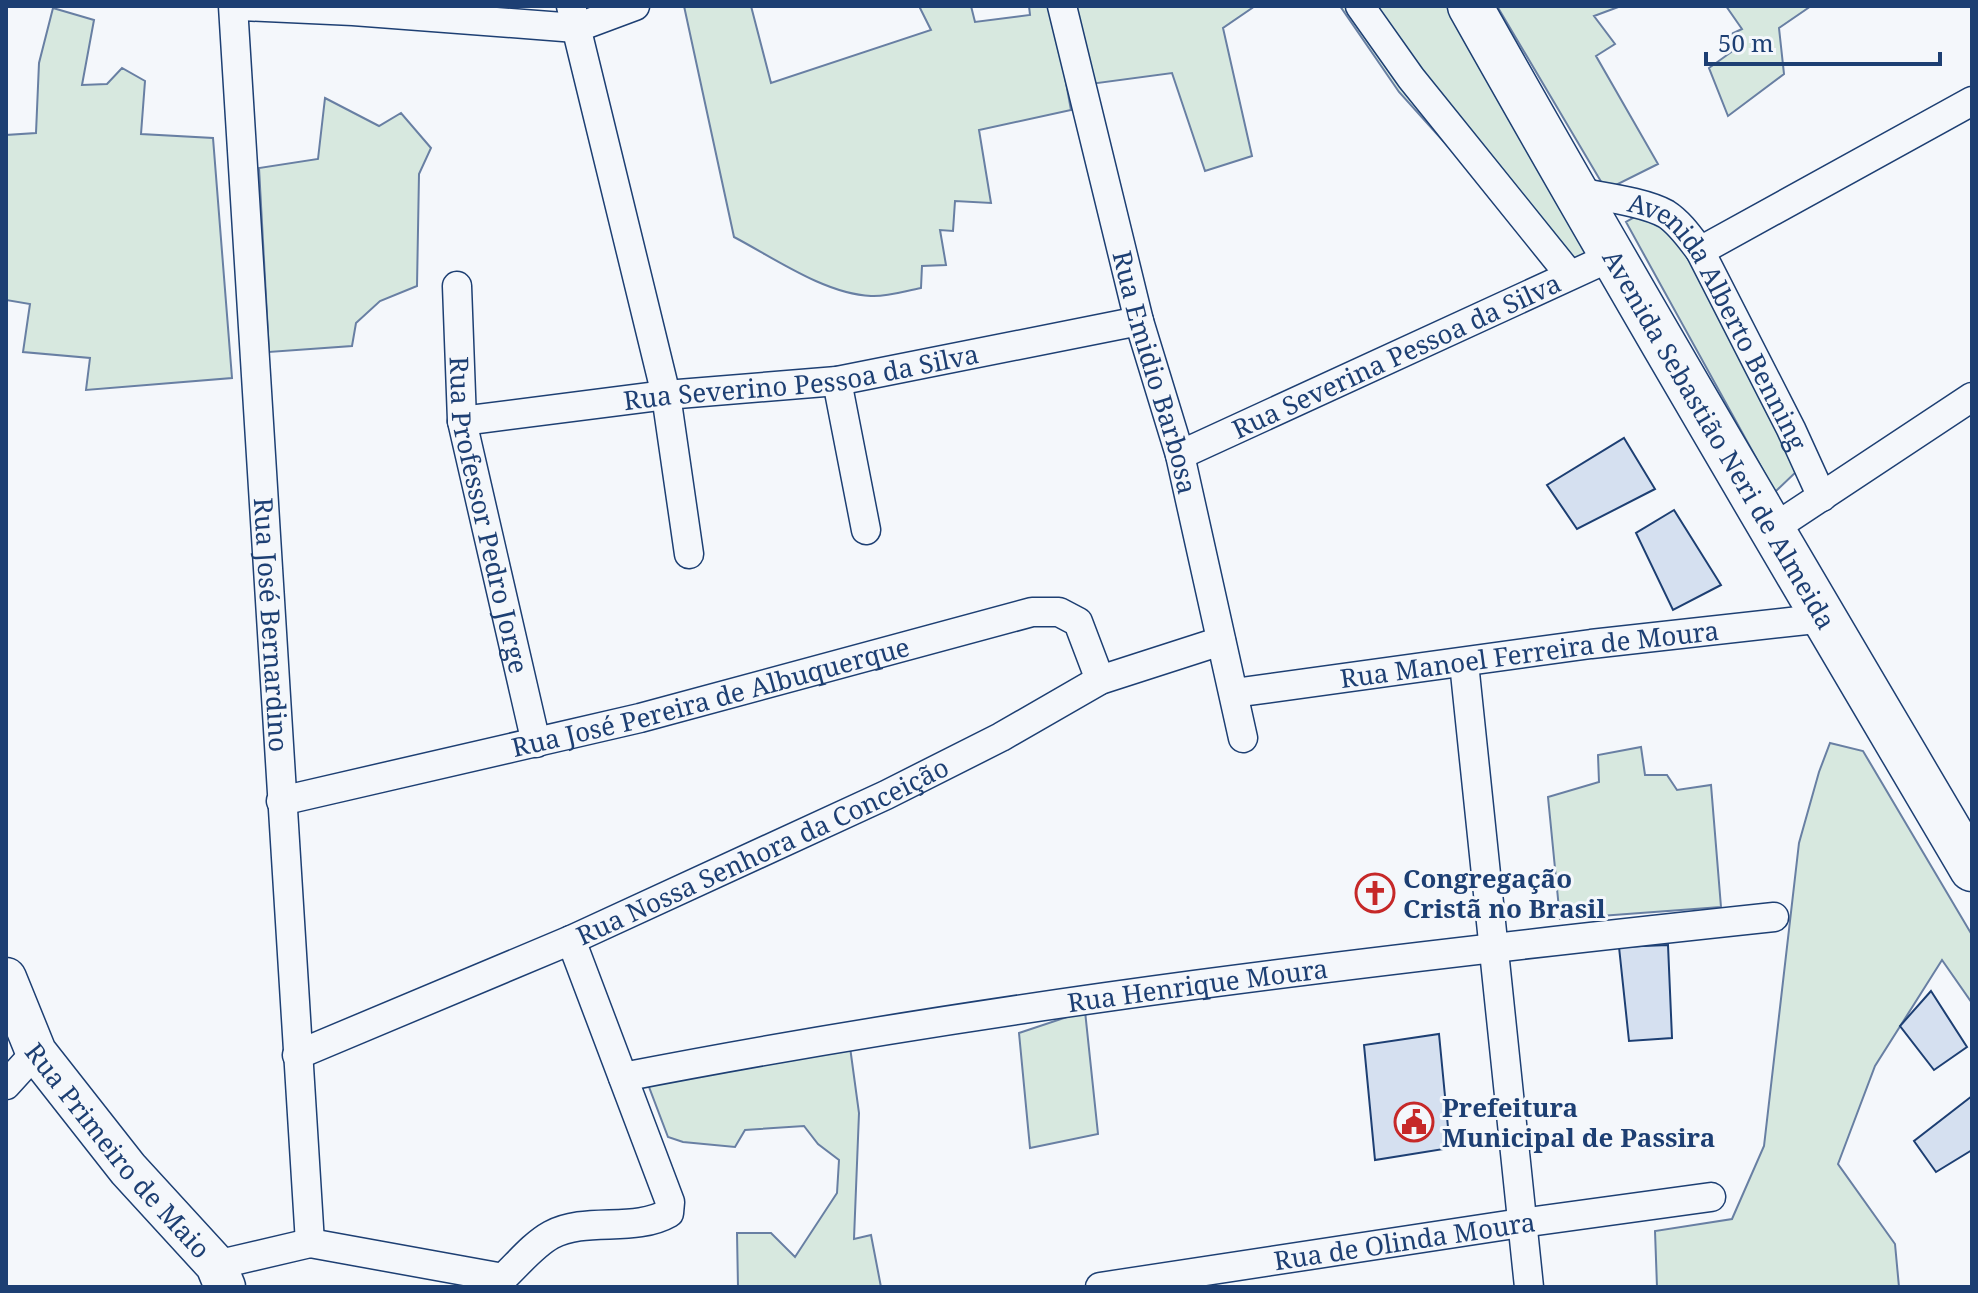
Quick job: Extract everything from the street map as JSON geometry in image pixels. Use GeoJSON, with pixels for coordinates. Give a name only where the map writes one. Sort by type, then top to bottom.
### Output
{"type":"FeatureCollection","features":[{"type":"Feature","properties":{"kind":"main road","name":"Avenida Sebastião Neri de Almeida"},"geometry":{"type":"LineString","coordinates":[[1470,6],[1573,191],[1972,869]]}},
{"type":"Feature","properties":{"kind":"street","name":"Rua José Bernardino"},"geometry":{"type":"LineString","coordinates":[[233,6],[310,1243]]}},
{"type":"Feature","properties":{"kind":"street"},"geometry":{"type":"LineString","coordinates":[[241,6],[573,17],[635,6]]}},
{"type":"Feature","properties":{"kind":"street","name":"Rua Emidio Barbosa"},"geometry":{"type":"LineString","coordinates":[[1062,6],[1139,321],[1180,455],[1243,738]]}},
{"type":"Feature","properties":{"kind":"street"},"geometry":{"type":"LineString","coordinates":[[1360,6],[1411,78],[1569,274]]}},
{"type":"Feature","properties":{"kind":"street"},"geometry":{"type":"LineString","coordinates":[[573,17],[666,395],[689,554]]}},
{"type":"Feature","properties":{"kind":"street"},"geometry":{"type":"LineString","coordinates":[[1700,251],[1972,101]]}},
{"type":"Feature","properties":{"kind":"street","name":"Avenida Alberto Benning"},"geometry":{"type":"LineString","coordinates":[[1573,191],[1665,214],[1683,229],[1700,251],[1791,429],[1822,497]]}},
{"type":"Feature","properties":{"kind":"street","name":"Rua Severina Pessoa da Silva"},"geometry":{"type":"LineString","coordinates":[[1180,455],[1613,256]]}},
{"type":"Feature","properties":{"kind":"street","name":"Rua Professor Pedro Jorge"},"geometry":{"type":"LineString","coordinates":[[457,286],[462,421],[536,743]]}},
{"type":"Feature","properties":{"kind":"street","name":"Rua Severino Pessoa da Silva"},"geometry":{"type":"LineString","coordinates":[[462,421],[666,395],[837,381],[1139,321]]}},
{"type":"Feature","properties":{"kind":"street"},"geometry":{"type":"LineString","coordinates":[[837,381],[866,530]]}},
{"type":"Feature","properties":{"kind":"street"},"geometry":{"type":"LineString","coordinates":[[1771,530],[1972,397]]}},
{"type":"Feature","properties":{"kind":"street","name":"Rua José Pereira de Albuquerque"},"geometry":{"type":"LineString","coordinates":[[281,801],[640,718],[1032,612],[1059,612],[1078,622],[1100,680]]}},
{"type":"Feature","properties":{"kind":"street","name":"Rua Manoel Ferreira de Moura"},"geometry":{"type":"LineString","coordinates":[[1234,693],[1591,644],[1825,618]]}},
{"type":"Feature","properties":{"kind":"street","name":"Rua Nossa Senhora da Conceição"},"geometry":{"type":"LineString","coordinates":[[297,1055],[571,940],[886,795],[1001,737],[1100,680],[1221,641]]}},
{"type":"Feature","properties":{"kind":"street"},"geometry":{"type":"LineString","coordinates":[[1464,663],[1529,1287]]}},
{"type":"Feature","properties":{"kind":"street","name":"Rua Henrique Moura"},"geometry":{"type":"LineString","coordinates":[[623,1077],[1162,988],[1492,947],[1774,917]]}},
{"type":"Feature","properties":{"kind":"street"},"geometry":{"type":"LineString","coordinates":[[571,940],[623,1077]]}},
{"type":"Feature","properties":{"kind":"street","name":"Rua Primeiro de Maio"},"geometry":{"type":"LineString","coordinates":[[6,978],[17,1066],[128,1169],[221,1276],[310,1243],[511,1282],[551,1235],[571,1228],[661,1217],[669,1213],[670,1202],[623,1077]]}},
{"type":"Feature","properties":{"kind":"street","name":"Rua de Olinda Moura"},"geometry":{"type":"LineString","coordinates":[[1100,1287],[1711,1197]]}},
{"type":"Feature","properties":{"kind":"shaded area"},"geometry":{"type":"Polygon","coordinates":[[[684,6],[751,6],[771,83],[931,30],[919,6],[971,6],[975,22],[1030,15],[1029,6],[1052,6],[1071,110],[979,130],[991,203],[955,201],[953,231],[940,230],[946,265],[922,266],[921,288],[883,296],[854,294],[800,274],[734,237],[684,6]]]}},
{"type":"Feature","properties":{"kind":"shaded area"},"geometry":{"type":"Polygon","coordinates":[[[1064,6],[1255,6],[1223,28],[1252,156],[1205,171],[1172,73],[1083,85],[1064,6]]]}},
{"type":"Feature","properties":{"kind":"shaded area"},"geometry":{"type":"Polygon","coordinates":[[[1340,6],[1464,6],[1603,252],[1559,270],[1399,92],[1340,6]]]}},
{"type":"Feature","properties":{"kind":"shaded area"},"geometry":{"type":"Polygon","coordinates":[[[1497,6],[1621,6],[1594,16],[1615,44],[1596,56],[1658,164],[1606,190],[1497,6]]]}},
{"type":"Feature","properties":{"kind":"shaded area"},"geometry":{"type":"Polygon","coordinates":[[[1726,6],[1811,6],[1779,28],[1784,74],[1728,116],[1709,68],[1734,50],[1727,36],[1742,29],[1726,6]]]}},
{"type":"Feature","properties":{"kind":"shaded area"},"geometry":{"type":"Polygon","coordinates":[[[53,8],[94,20],[82,85],[107,84],[122,68],[145,81],[141,134],[213,138],[232,378],[86,390],[90,358],[23,352],[30,304],[6,300],[6,135],[36,133],[39,63],[53,8]]]}},
{"type":"Feature","properties":{"kind":"shaded area"},"geometry":{"type":"Polygon","coordinates":[[[325,98],[379,126],[401,113],[431,148],[419,174],[417,286],[380,301],[356,323],[352,346],[269,352],[259,168],[318,159],[325,98]]]}},
{"type":"Feature","properties":{"kind":"shaded area"},"geometry":{"type":"Polygon","coordinates":[[[1647,210],[1700,255],[1798,470],[1775,492],[1626,222],[1647,210]]]}},
{"type":"Feature","properties":{"kind":"shaded area"},"geometry":{"type":"Polygon","coordinates":[[[1830,743],[1863,751],[1972,935],[1972,1003],[1942,960],[1875,1066],[1838,1164],[1895,1244],[1899,1287],[1657,1287],[1655,1231],[1732,1219],[1764,1146],[1799,843],[1830,743]]]}},
{"type":"Feature","properties":{"kind":"shaded area"},"geometry":{"type":"Polygon","coordinates":[[[1641,747],[1645,775],[1667,775],[1677,790],[1711,785],[1721,907],[1560,919],[1548,797],[1599,782],[1598,755],[1641,747]]]}},
{"type":"Feature","properties":{"kind":"shaded area"},"geometry":{"type":"Polygon","coordinates":[[[1085,1011],[1098,1134],[1030,1148],[1019,1033],[1085,1011]]]}},
{"type":"Feature","properties":{"kind":"shaded area"},"geometry":{"type":"Polygon","coordinates":[[[850,1047],[859,1113],[854,1239],[871,1235],[881,1287],[738,1287],[737,1233],[771,1233],[795,1257],[837,1193],[839,1160],[818,1144],[804,1126],[745,1130],[735,1147],[683,1142],[668,1137],[646,1079],[850,1047]]]}},
{"type":"Feature","properties":{"kind":"building"},"geometry":{"type":"Polygon","coordinates":[[[1624,438],[1655,489],[1577,529],[1547,485],[1624,438]]]}},
{"type":"Feature","properties":{"kind":"building"},"geometry":{"type":"Polygon","coordinates":[[[1674,510],[1721,585],[1673,610],[1636,533],[1674,510]]]}},
{"type":"Feature","properties":{"kind":"building"},"geometry":{"type":"Polygon","coordinates":[[[1668,945],[1672,1038],[1629,1041],[1619,947],[1668,945]]]}},
{"type":"Feature","properties":{"kind":"building"},"geometry":{"type":"Polygon","coordinates":[[[1931,991],[1967,1047],[1934,1070],[1900,1026],[1931,991]]]}},
{"type":"Feature","properties":{"kind":"building"},"geometry":{"type":"Polygon","coordinates":[[[1439,1034],[1450,1148],[1375,1160],[1364,1045],[1439,1034]]]}},
{"type":"Feature","properties":{"kind":"building"},"geometry":{"type":"Polygon","coordinates":[[[1972,1096],[1972,1150],[1936,1172],[1914,1141],[1972,1096]]]}},
{"type":"Feature","properties":{"kind":"place","name":"Congregação Cristã no Brasil"},"geometry":{"type":"Point","coordinates":[1375,893]}},
{"type":"Feature","properties":{"kind":"place","name":"Prefeitura Municipal de Passira"},"geometry":{"type":"Point","coordinates":[1414,1122]}}]}
